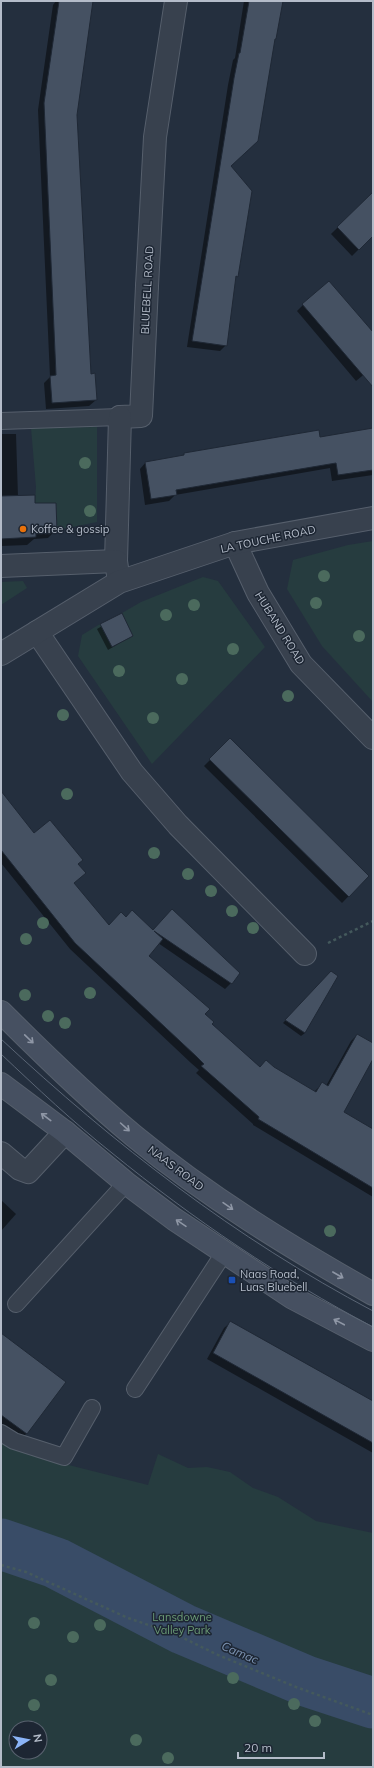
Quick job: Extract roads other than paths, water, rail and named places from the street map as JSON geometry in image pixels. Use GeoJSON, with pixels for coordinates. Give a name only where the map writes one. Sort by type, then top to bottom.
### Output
{"type":"FeatureCollection","features":[{"type":"Feature","properties":{"kind":"main road","name":"NAAS ROAD"},"geometry":{"type":"LineString","coordinates":[[1,1012],[60,1069],[133,1135],[160,1156],[267,1232],[373,1294]]}},
{"type":"Feature","properties":{"kind":"main road"},"geometry":{"type":"LineString","coordinates":[[1,1084],[65,1132],[126,1183],[224,1252],[293,1298],[373,1340]]}},
{"type":"Feature","properties":{"kind":"street","name":"BLUEBELL ROAD"},"geometry":{"type":"LineString","coordinates":[[120,417],[141,416],[155,137],[176,1]]}},
{"type":"Feature","properties":{"kind":"street"},"geometry":{"type":"LineString","coordinates":[[118,571],[120,417]]}},
{"type":"Feature","properties":{"kind":"street","name":"LA TOUCHE ROAD"},"geometry":{"type":"LineString","coordinates":[[1,566],[118,571],[235,543],[373,518]]}},
{"type":"Feature","properties":{"kind":"street","name":"HUBAND ROAD"},"geometry":{"type":"LineString","coordinates":[[235,543],[258,593],[301,664],[373,738]]}},
{"type":"Feature","properties":{"kind":"street","name":"LA TOUCHE ROAD"},"geometry":{"type":"LineString","coordinates":[[1,654],[37,632],[118,571]]}},
{"type":"Feature","properties":{"kind":"street"},"geometry":{"type":"LineString","coordinates":[[37,632],[132,772],[178,825],[305,954]]}},
{"type":"Feature","properties":{"kind":"street"},"geometry":{"type":"LineString","coordinates":[[1,1153],[20,1169],[28,1172],[65,1132]]}},
{"type":"Feature","properties":{"kind":"lane"},"geometry":{"type":"LineString","coordinates":[[1,421],[120,417]]}},
{"type":"Feature","properties":{"kind":"lane"},"geometry":{"type":"LineString","coordinates":[[16,1304],[126,1183]]}},
{"type":"Feature","properties":{"kind":"lane"},"geometry":{"type":"LineString","coordinates":[[136,1389],[224,1252]]}},
{"type":"Feature","properties":{"kind":"lane"},"geometry":{"type":"LineString","coordinates":[[1,1433],[14,1441],[64,1457],[92,1408]]}},
{"type":"Feature","properties":{"kind":"waterway","name":"Camac"},"geometry":{"type":"LineString","coordinates":[[1,1544],[56,1563],[183,1629],[306,1681],[373,1703]]}},
{"type":"Feature","properties":{"kind":"tram line"},"geometry":{"type":"LineString","coordinates":[[1,1039],[88,1116],[178,1187],[273,1253],[322,1283],[373,1311]]}},
{"type":"Feature","properties":{"kind":"tram line"},"geometry":{"type":"LineString","coordinates":[[1,1054],[83,1129],[174,1201],[271,1268],[373,1327]]}},
{"type":"Feature","properties":{"kind":"place","name":"Koffee & gossip"},"geometry":{"type":"Point","coordinates":[23,529]}},
{"type":"Feature","properties":{"kind":"place","name":"Naas Road, Luas Bluebell"},"geometry":{"type":"Point","coordinates":[232,1280]}},
{"type":"Feature","properties":{"kind":"park label","name":"Lansdowne Valley Park"},"geometry":{"type":"Point","coordinates":[182,1623]}}]}
